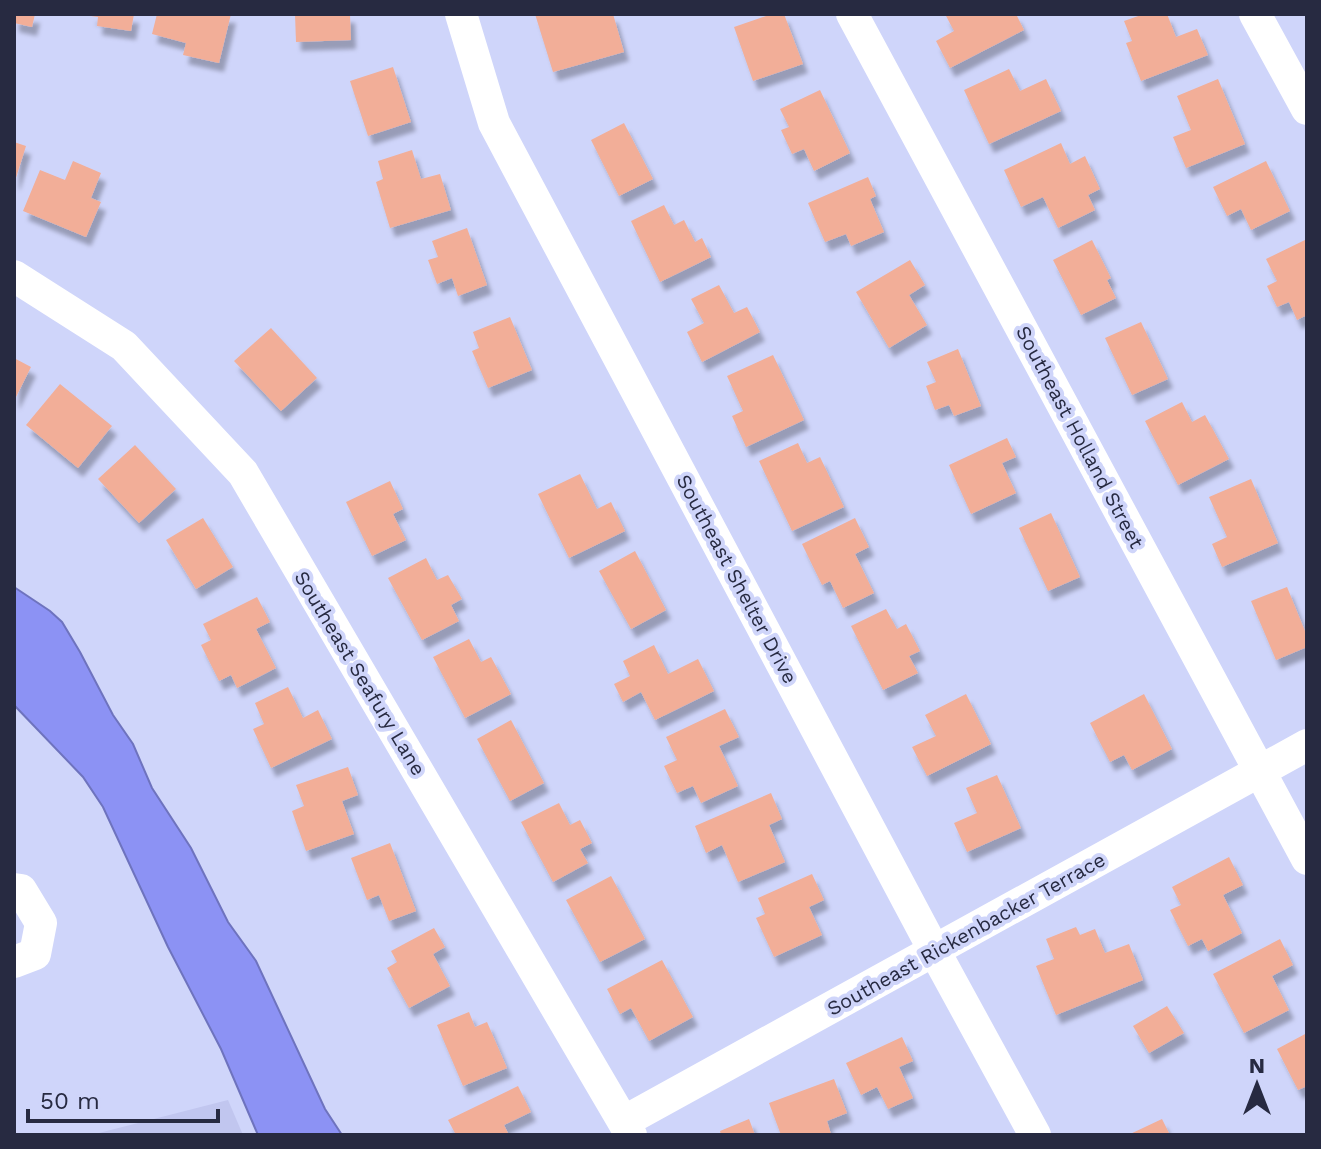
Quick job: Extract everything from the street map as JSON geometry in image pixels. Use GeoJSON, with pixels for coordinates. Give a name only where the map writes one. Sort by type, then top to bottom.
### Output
{"type":"FeatureCollection","features":[{"type":"Feature","properties":{"kind":"street","name":"Southeast Shelter Drive"},"geometry":{"type":"LineString","coordinates":[[461,14],[494,123],[1035,1135]]}},
{"type":"Feature","properties":{"kind":"street","name":"Southeast Holland Street"},"geometry":{"type":"LineString","coordinates":[[852,14],[1307,859]]}},
{"type":"Feature","properties":{"kind":"street"},"geometry":{"type":"LineString","coordinates":[[1255,14],[1307,109]]}},
{"type":"Feature","properties":{"kind":"street","name":"Southeast Seafury Lane"},"geometry":{"type":"LineString","coordinates":[[14,276],[124,346],[243,473],[628,1128]]}},
{"type":"Feature","properties":{"kind":"street","name":"Southeast Rickenbacker Terrace"},"geometry":{"type":"LineString","coordinates":[[628,1128],[935,952],[1307,745]]}},
{"type":"Feature","properties":{"kind":"street"},"geometry":{"type":"LineString","coordinates":[[14,889],[21,890],[41,923],[35,954],[14,962]]}},
{"type":"Feature","properties":{"kind":"shaded area"},"geometry":{"type":"Polygon","coordinates":[[[228,1100],[243,1135],[91,1135],[228,1100]]]}},
{"type":"Feature","properties":{"kind":"water"},"geometry":{"type":"Polygon","coordinates":[[[14,587],[62,622],[80,652],[113,715],[133,744],[152,788],[191,848],[228,922],[256,961],[325,1109],[342,1135],[258,1135],[221,1049],[168,947],[103,807],[83,777],[14,705],[14,587]]]}},
{"type":"Feature","properties":{"kind":"building"},"geometry":{"type":"Polygon","coordinates":[[[14,14],[35,14],[32,27],[14,23],[14,14]]]}},
{"type":"Feature","properties":{"kind":"building"},"geometry":{"type":"Polygon","coordinates":[[[91,14],[134,14],[131,31],[97,26],[98,17],[91,14]]]}},
{"type":"Feature","properties":{"kind":"building"},"geometry":{"type":"Polygon","coordinates":[[[157,14],[231,14],[219,63],[183,55],[186,43],[152,34],[157,14]]]}},
{"type":"Feature","properties":{"kind":"building"},"geometry":{"type":"Polygon","coordinates":[[[295,14],[350,14],[351,40],[296,42],[295,14]]]}},
{"type":"Feature","properties":{"kind":"building"},"geometry":{"type":"Polygon","coordinates":[[[535,14],[613,14],[624,52],[553,72],[535,14]]]}},
{"type":"Feature","properties":{"kind":"building"},"geometry":{"type":"Polygon","coordinates":[[[772,14],[784,14],[803,64],[753,81],[734,27],[772,14]]]}},
{"type":"Feature","properties":{"kind":"building"},"geometry":{"type":"Polygon","coordinates":[[[945,14],[1016,14],[1024,30],[950,68],[936,41],[954,31],[945,14]]]}},
{"type":"Feature","properties":{"kind":"building"},"geometry":{"type":"Polygon","coordinates":[[[1144,14],[1167,14],[1176,37],[1197,29],[1208,55],[1141,81],[1126,43],[1132,41],[1124,21],[1144,14]]]}},
{"type":"Feature","properties":{"kind":"building"},"geometry":{"type":"Polygon","coordinates":[[[393,67],[411,122],[368,136],[350,81],[393,67]]]}},
{"type":"Feature","properties":{"kind":"building"},"geometry":{"type":"Polygon","coordinates":[[[1009,69],[1020,91],[1046,79],[1061,111],[989,144],[964,90],[1009,69]]]}},
{"type":"Feature","properties":{"kind":"building"},"geometry":{"type":"Polygon","coordinates":[[[1218,79],[1245,144],[1186,168],[1173,137],[1191,130],[1177,96],[1218,79]]]}},
{"type":"Feature","properties":{"kind":"building"},"geometry":{"type":"Polygon","coordinates":[[[820,90],[850,153],[814,171],[804,149],[792,154],[781,130],[789,127],[780,109],[820,90]]]}},
{"type":"Feature","properties":{"kind":"building"},"geometry":{"type":"Polygon","coordinates":[[[624,123],[653,179],[619,196],[591,140],[624,123]]]}},
{"type":"Feature","properties":{"kind":"building"},"geometry":{"type":"Polygon","coordinates":[[[14,142],[26,146],[15,181],[14,181],[14,142]]]}},
{"type":"Feature","properties":{"kind":"building"},"geometry":{"type":"Polygon","coordinates":[[[1061,143],[1070,164],[1085,156],[1100,189],[1088,195],[1095,210],[1058,228],[1043,197],[1021,207],[1004,170],[1061,143]]]}},
{"type":"Feature","properties":{"kind":"building"},"geometry":{"type":"Polygon","coordinates":[[[412,150],[421,179],[440,174],[451,210],[390,228],[376,182],[383,179],[378,161],[412,150]]]}},
{"type":"Feature","properties":{"kind":"building"},"geometry":{"type":"Polygon","coordinates":[[[73,161],[101,173],[91,198],[101,202],[86,237],[23,211],[40,170],[65,180],[73,161]]]}},
{"type":"Feature","properties":{"kind":"building"},"geometry":{"type":"Polygon","coordinates":[[[1266,161],[1290,211],[1251,230],[1241,209],[1227,216],[1213,187],[1266,161]]]}},
{"type":"Feature","properties":{"kind":"building"},"geometry":{"type":"Polygon","coordinates":[[[868,177],[876,196],[870,199],[884,232],[851,246],[846,234],[825,242],[808,203],[868,177]]]}},
{"type":"Feature","properties":{"kind":"building"},"geometry":{"type":"Polygon","coordinates":[[[664,205],[674,225],[684,220],[695,242],[702,238],[711,257],[660,282],[631,221],[664,205]]]}},
{"type":"Feature","properties":{"kind":"building"},"geometry":{"type":"Polygon","coordinates":[[[467,228],[487,285],[458,296],[452,278],[437,284],[428,260],[438,257],[432,241],[467,228]]]}},
{"type":"Feature","properties":{"kind":"building"},"geometry":{"type":"Polygon","coordinates":[[[1307,239],[1307,315],[1297,320],[1289,302],[1277,307],[1267,286],[1277,281],[1266,259],[1307,239]]]}},
{"type":"Feature","properties":{"kind":"building"},"geometry":{"type":"Polygon","coordinates":[[[1092,240],[1111,278],[1107,280],[1116,298],[1081,315],[1053,260],[1092,240]]]}},
{"type":"Feature","properties":{"kind":"building"},"geometry":{"type":"Polygon","coordinates":[[[910,260],[925,285],[909,295],[927,325],[889,348],[856,292],[910,260]]]}},
{"type":"Feature","properties":{"kind":"building"},"geometry":{"type":"Polygon","coordinates":[[[719,285],[734,313],[747,307],[760,332],[702,362],[687,332],[704,323],[691,299],[719,285]]]}},
{"type":"Feature","properties":{"kind":"building"},"geometry":{"type":"Polygon","coordinates":[[[510,317],[532,370],[488,388],[472,351],[479,348],[473,332],[510,317]]]}},
{"type":"Feature","properties":{"kind":"building"},"geometry":{"type":"Polygon","coordinates":[[[1141,322],[1168,379],[1132,395],[1105,338],[1141,322]]]}},
{"type":"Feature","properties":{"kind":"building"},"geometry":{"type":"Polygon","coordinates":[[[271,328],[317,378],[281,411],[234,361],[271,328]]]}},
{"type":"Feature","properties":{"kind":"building"},"geometry":{"type":"Polygon","coordinates":[[[958,349],[981,406],[954,416],[949,405],[935,410],[926,386],[936,382],[927,362],[958,349]]]}},
{"type":"Feature","properties":{"kind":"building"},"geometry":{"type":"Polygon","coordinates":[[[773,355],[804,420],[746,447],[732,416],[743,411],[727,376],[773,355]]]}},
{"type":"Feature","properties":{"kind":"building"},"geometry":{"type":"Polygon","coordinates":[[[14,358],[31,367],[14,401],[14,358]]]}},
{"type":"Feature","properties":{"kind":"building"},"geometry":{"type":"Polygon","coordinates":[[[60,384],[112,426],[78,468],[26,425],[60,384]]]}},
{"type":"Feature","properties":{"kind":"building"},"geometry":{"type":"Polygon","coordinates":[[[1182,402],[1192,422],[1205,415],[1229,459],[1178,485],[1145,421],[1182,402]]]}},
{"type":"Feature","properties":{"kind":"building"},"geometry":{"type":"Polygon","coordinates":[[[1007,438],[1016,457],[1002,463],[1016,493],[971,514],[949,465],[1007,438]]]}},
{"type":"Feature","properties":{"kind":"building"},"geometry":{"type":"Polygon","coordinates":[[[798,443],[807,463],[820,457],[844,507],[792,531],[759,461],[798,443]]]}},
{"type":"Feature","properties":{"kind":"building"},"geometry":{"type":"Polygon","coordinates":[[[135,445],[176,489],[139,523],[98,479],[135,445]]]}},
{"type":"Feature","properties":{"kind":"building"},"geometry":{"type":"Polygon","coordinates":[[[580,474],[597,509],[611,502],[625,531],[569,558],[538,494],[580,474]]]}},
{"type":"Feature","properties":{"kind":"building"},"geometry":{"type":"Polygon","coordinates":[[[1251,479],[1278,543],[1222,567],[1212,544],[1227,537],[1209,497],[1251,479]]]}},
{"type":"Feature","properties":{"kind":"building"},"geometry":{"type":"Polygon","coordinates":[[[390,481],[403,509],[393,514],[406,540],[372,556],[346,502],[390,481]]]}},
{"type":"Feature","properties":{"kind":"building"},"geometry":{"type":"Polygon","coordinates":[[[1051,513],[1080,577],[1048,591],[1019,528],[1051,513]]]}},
{"type":"Feature","properties":{"kind":"building"},"geometry":{"type":"Polygon","coordinates":[[[203,518],[233,567],[196,589],[166,540],[203,518]]]}},
{"type":"Feature","properties":{"kind":"building"},"geometry":{"type":"Polygon","coordinates":[[[855,518],[869,547],[855,554],[874,593],[843,608],[830,581],[822,585],[802,544],[855,518]]]}},
{"type":"Feature","properties":{"kind":"building"},"geometry":{"type":"Polygon","coordinates":[[[635,551],[666,610],[631,629],[599,571],[635,551]]]}},
{"type":"Feature","properties":{"kind":"building"},"geometry":{"type":"Polygon","coordinates":[[[426,558],[437,580],[448,575],[462,599],[451,605],[459,621],[422,640],[388,578],[426,558]]]}},
{"type":"Feature","properties":{"kind":"building"},"geometry":{"type":"Polygon","coordinates":[[[1287,587],[1307,636],[1307,647],[1276,660],[1251,601],[1287,587]]]}},
{"type":"Feature","properties":{"kind":"building"},"geometry":{"type":"Polygon","coordinates":[[[257,597],[270,622],[256,629],[276,668],[237,688],[231,675],[219,681],[201,645],[211,640],[203,624],[257,597]]]}},
{"type":"Feature","properties":{"kind":"building"},"geometry":{"type":"Polygon","coordinates":[[[886,609],[897,629],[906,624],[920,651],[909,656],[918,673],[883,690],[851,626],[886,609]]]}},
{"type":"Feature","properties":{"kind":"building"},"geometry":{"type":"Polygon","coordinates":[[[469,639],[481,662],[491,657],[511,694],[465,718],[433,657],[469,639]]]}},
{"type":"Feature","properties":{"kind":"building"},"geometry":{"type":"Polygon","coordinates":[[[654,645],[668,674],[698,659],[714,691],[655,720],[641,692],[623,702],[614,684],[630,676],[623,661],[654,645]]]}},
{"type":"Feature","properties":{"kind":"building"},"geometry":{"type":"Polygon","coordinates":[[[288,687],[303,718],[318,710],[332,739],[271,768],[253,729],[264,724],[255,703],[288,687]]]}},
{"type":"Feature","properties":{"kind":"building"},"geometry":{"type":"Polygon","coordinates":[[[966,694],[991,744],[927,776],[912,747],[936,736],[925,715],[966,694]]]}},
{"type":"Feature","properties":{"kind":"building"},"geometry":{"type":"Polygon","coordinates":[[[1144,694],[1172,749],[1132,770],[1124,755],[1110,762],[1090,723],[1144,694]]]}},
{"type":"Feature","properties":{"kind":"building"},"geometry":{"type":"Polygon","coordinates":[[[725,709],[739,737],[719,746],[738,786],[701,803],[693,786],[677,793],[664,766],[677,760],[666,737],[725,709]]]}},
{"type":"Feature","properties":{"kind":"building"},"geometry":{"type":"Polygon","coordinates":[[[511,720],[544,783],[510,801],[477,739],[511,720]]]}},
{"type":"Feature","properties":{"kind":"building"},"geometry":{"type":"Polygon","coordinates":[[[348,767],[358,795],[342,801],[354,834],[306,851],[292,811],[304,806],[296,785],[348,767]]]}},
{"type":"Feature","properties":{"kind":"building"},"geometry":{"type":"Polygon","coordinates":[[[997,775],[1021,828],[967,852],[954,823],[977,813],[966,788],[997,775]]]}},
{"type":"Feature","properties":{"kind":"building"},"geometry":{"type":"Polygon","coordinates":[[[771,793],[782,819],[769,825],[785,862],[738,882],[722,845],[706,853],[695,826],[771,793]]]}},
{"type":"Feature","properties":{"kind":"building"},"geometry":{"type":"Polygon","coordinates":[[[559,803],[570,825],[580,820],[592,843],[580,849],[588,863],[553,882],[521,822],[559,803]]]}},
{"type":"Feature","properties":{"kind":"building"},"geometry":{"type":"Polygon","coordinates":[[[390,843],[416,911],[389,921],[379,895],[367,900],[351,858],[390,843]]]}},
{"type":"Feature","properties":{"kind":"building"},"geometry":{"type":"Polygon","coordinates":[[[1229,857],[1243,885],[1223,895],[1242,933],[1208,951],[1202,939],[1188,946],[1170,910],[1181,905],[1172,887],[1229,857]]]}},
{"type":"Feature","properties":{"kind":"building"},"geometry":{"type":"Polygon","coordinates":[[[812,874],[824,900],[809,907],[822,935],[774,957],[756,918],[765,914],[758,898],[812,874]]]}},
{"type":"Feature","properties":{"kind":"building"},"geometry":{"type":"Polygon","coordinates":[[[611,876],[645,939],[600,962],[566,900],[611,876]]]}},
{"type":"Feature","properties":{"kind":"building"},"geometry":{"type":"Polygon","coordinates":[[[1076,927],[1080,935],[1095,929],[1105,953],[1129,944],[1143,980],[1056,1015],[1036,966],[1054,959],[1046,939],[1076,927]]]}},
{"type":"Feature","properties":{"kind":"building"},"geometry":{"type":"Polygon","coordinates":[[[434,928],[445,947],[433,954],[450,986],[409,1008],[387,968],[397,962],[391,951],[434,928]]]}},
{"type":"Feature","properties":{"kind":"building"},"geometry":{"type":"Polygon","coordinates":[[[1280,939],[1293,965],[1272,976],[1289,1010],[1244,1033],[1213,974],[1280,939]]]}},
{"type":"Feature","properties":{"kind":"building"},"geometry":{"type":"Polygon","coordinates":[[[662,960],[693,1017],[649,1041],[631,1008],[620,1014],[607,989],[662,960]]]}},
{"type":"Feature","properties":{"kind":"building"},"geometry":{"type":"Polygon","coordinates":[[[1167,1006],[1184,1033],[1149,1053],[1133,1026],[1167,1006]]]}},
{"type":"Feature","properties":{"kind":"building"},"geometry":{"type":"Polygon","coordinates":[[[469,1012],[475,1027],[487,1022],[507,1068],[463,1086],[437,1025],[469,1012]]]}},
{"type":"Feature","properties":{"kind":"building"},"geometry":{"type":"Polygon","coordinates":[[[1307,1033],[1307,1086],[1298,1090],[1277,1049],[1307,1033]]]}},
{"type":"Feature","properties":{"kind":"building"},"geometry":{"type":"Polygon","coordinates":[[[902,1037],[913,1061],[899,1067],[913,1098],[888,1109],[877,1087],[861,1095],[846,1063],[902,1037]]]}},
{"type":"Feature","properties":{"kind":"building"},"geometry":{"type":"Polygon","coordinates":[[[834,1079],[847,1113],[827,1121],[831,1134],[781,1135],[769,1103],[834,1079]]]}},
{"type":"Feature","properties":{"kind":"building"},"geometry":{"type":"Polygon","coordinates":[[[518,1086],[531,1112],[504,1125],[509,1135],[456,1135],[448,1120],[518,1086]]]}},
{"type":"Feature","properties":{"kind":"building"},"geometry":{"type":"Polygon","coordinates":[[[749,1119],[755,1135],[721,1135],[720,1131],[749,1119]]]}},
{"type":"Feature","properties":{"kind":"building"},"geometry":{"type":"Polygon","coordinates":[[[1162,1119],[1170,1135],[1128,1135],[1162,1119]]]}}]}
